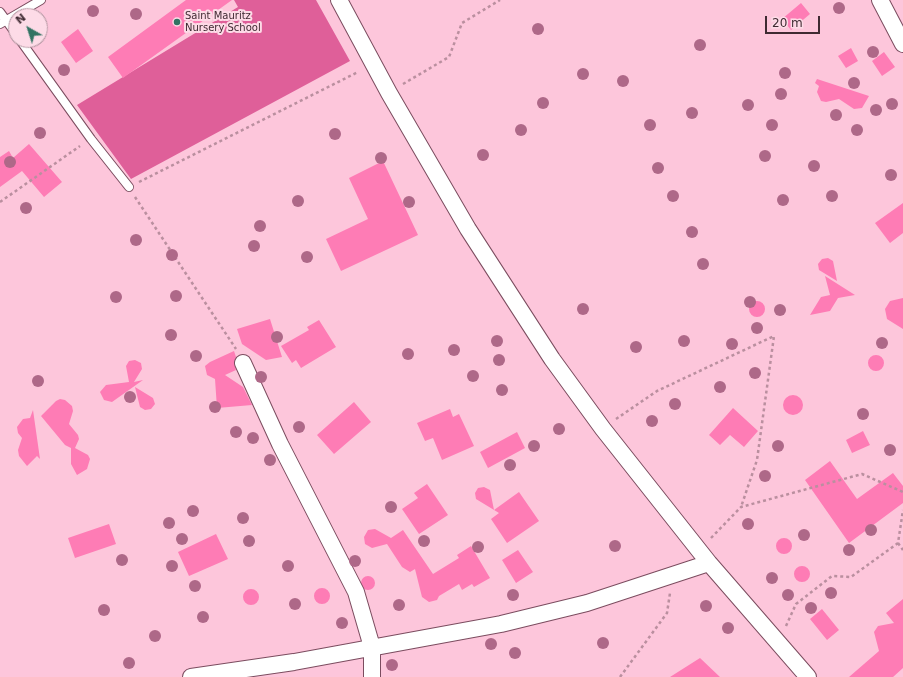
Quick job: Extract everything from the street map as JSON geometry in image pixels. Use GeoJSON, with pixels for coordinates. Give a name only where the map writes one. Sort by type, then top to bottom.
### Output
{"type":"FeatureCollection","features":[{"type":"Feature","properties":{"kind":"street"},"geometry":{"type":"LineString","coordinates":[[339,0],[389,93],[468,229],[552,359],[603,429],[705,556],[808,677]]}},
{"type":"Feature","properties":{"kind":"street"},"geometry":{"type":"LineString","coordinates":[[880,0],[903,44]]}},
{"type":"Feature","properties":{"kind":"street"},"geometry":{"type":"LineString","coordinates":[[243,363],[280,444],[356,592],[372,647],[372,677]]}},
{"type":"Feature","properties":{"kind":"street"},"geometry":{"type":"LineString","coordinates":[[191,677],[294,662],[501,624],[587,603],[674,575],[705,556]]}},
{"type":"Feature","properties":{"kind":"lane"},"geometry":{"type":"LineString","coordinates":[[0,12],[3,22],[40,0]]}},
{"type":"Feature","properties":{"kind":"lane"},"geometry":{"type":"LineString","coordinates":[[26,48],[91,139],[129,187]]}},
{"type":"Feature","properties":{"kind":"path"},"geometry":{"type":"LineString","coordinates":[[389,93],[449,57],[462,23],[500,0]]}},
{"type":"Feature","properties":{"kind":"path"},"geometry":{"type":"LineString","coordinates":[[243,363],[234,346],[129,187],[373,64]]}},
{"type":"Feature","properties":{"kind":"path"},"geometry":{"type":"LineString","coordinates":[[0,202],[91,139]]}},
{"type":"Feature","properties":{"kind":"path"},"geometry":{"type":"LineString","coordinates":[[603,429],[657,391],[774,336],[757,460],[741,507],[705,556]]}},
{"type":"Feature","properties":{"kind":"path"},"geometry":{"type":"LineString","coordinates":[[741,507],[862,474],[903,492]]}},
{"type":"Feature","properties":{"kind":"path"},"geometry":{"type":"LineString","coordinates":[[903,510],[898,543],[903,550]]}},
{"type":"Feature","properties":{"kind":"path"},"geometry":{"type":"LineString","coordinates":[[779,643],[796,604],[832,576],[851,577],[898,543]]}},
{"type":"Feature","properties":{"kind":"path"},"geometry":{"type":"LineString","coordinates":[[620,677],[667,613],[674,575]]}},
{"type":"Feature","properties":{"kind":"shaded area"},"geometry":{"type":"Polygon","coordinates":[[[234,0],[316,0],[350,61],[131,179],[77,105],[238,7],[234,0]]]}},
{"type":"Feature","properties":{"kind":"building"},"geometry":{"type":"Polygon","coordinates":[[[186,0],[232,0],[123,78],[108,57],[186,0]]]}},
{"type":"Feature","properties":{"kind":"building"},"geometry":{"type":"Polygon","coordinates":[[[801,3],[810,14],[791,30],[782,19],[801,3]]]}},
{"type":"Feature","properties":{"kind":"building"},"geometry":{"type":"Polygon","coordinates":[[[78,29],[93,51],[76,63],[61,42],[78,29]]]}},
{"type":"Feature","properties":{"kind":"building"},"geometry":{"type":"Polygon","coordinates":[[[851,48],[858,61],[846,68],[838,56],[851,48]]]}},
{"type":"Feature","properties":{"kind":"building"},"geometry":{"type":"Polygon","coordinates":[[[884,52],[895,67],[882,76],[872,61],[884,52]]]}},
{"type":"Feature","properties":{"kind":"building"},"geometry":{"type":"Polygon","coordinates":[[[817,79],[869,96],[862,108],[854,109],[839,99],[826,102],[821,101],[817,92],[819,86],[815,83],[817,79]]]}},
{"type":"Feature","properties":{"kind":"building"},"geometry":{"type":"Polygon","coordinates":[[[29,144],[62,182],[44,197],[22,171],[0,187],[0,157],[9,151],[13,158],[29,144]]]}},
{"type":"Feature","properties":{"kind":"building"},"geometry":{"type":"Polygon","coordinates":[[[383,161],[418,235],[341,271],[326,239],[368,219],[349,178],[383,161]]]}},
{"type":"Feature","properties":{"kind":"building"},"geometry":{"type":"Polygon","coordinates":[[[903,203],[903,233],[890,243],[875,223],[903,203]]]}},
{"type":"Feature","properties":{"kind":"building"},"geometry":{"type":"Polygon","coordinates":[[[828,258],[833,261],[837,281],[819,270],[818,264],[822,259],[828,258]]]}},
{"type":"Feature","properties":{"kind":"building"},"geometry":{"type":"Polygon","coordinates":[[[825,276],[855,295],[838,298],[830,311],[810,315],[821,297],[830,295],[825,276]]]}},
{"type":"Feature","properties":{"kind":"building"},"geometry":{"type":"Polygon","coordinates":[[[903,298],[903,329],[887,319],[885,309],[890,301],[903,298]]]}},
{"type":"Feature","properties":{"kind":"building"},"geometry":{"type":"Polygon","coordinates":[[[757,301],[764,306],[765,309],[760,316],[757,317],[750,312],[749,309],[754,302],[757,301]]]}},
{"type":"Feature","properties":{"kind":"building"},"geometry":{"type":"Polygon","coordinates":[[[270,319],[282,357],[266,360],[242,344],[237,329],[270,319]]]}},
{"type":"Feature","properties":{"kind":"building"},"geometry":{"type":"Polygon","coordinates":[[[319,320],[336,347],[301,368],[296,360],[292,363],[281,346],[309,330],[307,327],[319,320]]]}},
{"type":"Feature","properties":{"kind":"building"},"geometry":{"type":"Polygon","coordinates":[[[234,351],[236,357],[234,362],[236,370],[225,375],[243,387],[252,405],[217,408],[215,379],[207,375],[205,366],[210,362],[234,351]]]}},
{"type":"Feature","properties":{"kind":"building"},"geometry":{"type":"Polygon","coordinates":[[[876,355],[883,360],[884,363],[879,370],[876,371],[869,366],[868,363],[873,356],[876,355]]]}},
{"type":"Feature","properties":{"kind":"building"},"geometry":{"type":"Polygon","coordinates":[[[135,360],[141,363],[142,369],[134,382],[143,380],[112,402],[104,400],[100,392],[106,385],[129,382],[126,366],[129,361],[135,360]]]}},
{"type":"Feature","properties":{"kind":"building"},"geometry":{"type":"Polygon","coordinates":[[[135,387],[153,398],[155,404],[151,409],[145,410],[140,407],[135,387]]]}},
{"type":"Feature","properties":{"kind":"building"},"geometry":{"type":"Polygon","coordinates":[[[793,395],[800,398],[803,405],[800,412],[793,415],[786,412],[783,405],[786,398],[793,395]]]}},
{"type":"Feature","properties":{"kind":"building"},"geometry":{"type":"Polygon","coordinates":[[[60,399],[65,400],[72,406],[73,411],[69,424],[78,435],[79,439],[75,448],[88,455],[90,459],[87,469],[77,475],[71,464],[71,448],[65,445],[41,416],[60,399]]]}},
{"type":"Feature","properties":{"kind":"building"},"geometry":{"type":"Polygon","coordinates":[[[354,402],[371,422],[334,454],[317,435],[354,402]]]}},
{"type":"Feature","properties":{"kind":"building"},"geometry":{"type":"Polygon","coordinates":[[[733,408],[758,431],[744,447],[730,435],[720,445],[709,435],[733,408]]]}},
{"type":"Feature","properties":{"kind":"building"},"geometry":{"type":"Polygon","coordinates":[[[450,409],[453,417],[459,414],[474,446],[442,460],[433,438],[425,441],[417,423],[450,409]]]}},
{"type":"Feature","properties":{"kind":"building"},"geometry":{"type":"Polygon","coordinates":[[[33,410],[40,459],[37,456],[27,466],[19,456],[18,450],[22,438],[18,433],[17,427],[23,419],[30,418],[33,410]]]}},
{"type":"Feature","properties":{"kind":"building"},"geometry":{"type":"Polygon","coordinates":[[[863,431],[870,445],[852,453],[846,440],[863,431]]]}},
{"type":"Feature","properties":{"kind":"building"},"geometry":{"type":"Polygon","coordinates":[[[517,432],[525,448],[488,468],[480,452],[517,432]]]}},
{"type":"Feature","properties":{"kind":"building"},"geometry":{"type":"Polygon","coordinates":[[[830,461],[857,499],[893,473],[903,486],[903,503],[849,543],[805,480],[830,461]]]}},
{"type":"Feature","properties":{"kind":"building"},"geometry":{"type":"Polygon","coordinates":[[[427,484],[448,515],[419,534],[402,509],[418,498],[414,493],[427,484]]]}},
{"type":"Feature","properties":{"kind":"building"},"geometry":{"type":"Polygon","coordinates":[[[484,487],[490,490],[494,510],[476,499],[475,493],[478,488],[484,487]]]}},
{"type":"Feature","properties":{"kind":"building"},"geometry":{"type":"Polygon","coordinates":[[[519,492],[539,521],[507,543],[491,519],[499,513],[494,510],[519,492]]]}},
{"type":"Feature","properties":{"kind":"building"},"geometry":{"type":"Polygon","coordinates":[[[109,524],[116,544],[75,558],[68,538],[109,524]]]}},
{"type":"Feature","properties":{"kind":"building"},"geometry":{"type":"Polygon","coordinates":[[[375,529],[391,538],[403,530],[433,574],[459,558],[457,555],[471,546],[490,578],[474,587],[472,584],[462,590],[459,584],[439,596],[437,600],[429,602],[422,597],[415,569],[410,572],[402,567],[387,544],[372,548],[365,544],[364,537],[368,530],[375,529]]]}},
{"type":"Feature","properties":{"kind":"building"},"geometry":{"type":"Polygon","coordinates":[[[216,534],[228,559],[189,576],[178,552],[216,534]]]}},
{"type":"Feature","properties":{"kind":"building"},"geometry":{"type":"Polygon","coordinates":[[[784,538],[791,543],[792,546],[787,553],[784,554],[777,549],[776,546],[781,539],[784,538]]]}},
{"type":"Feature","properties":{"kind":"building"},"geometry":{"type":"Polygon","coordinates":[[[518,550],[533,572],[516,583],[502,560],[518,550]]]}},
{"type":"Feature","properties":{"kind":"building"},"geometry":{"type":"Polygon","coordinates":[[[802,566],[809,571],[810,574],[805,581],[802,582],[795,577],[794,574],[799,567],[802,566]]]}},
{"type":"Feature","properties":{"kind":"building"},"geometry":{"type":"Polygon","coordinates":[[[365,576],[371,576],[375,580],[375,586],[371,590],[365,590],[361,586],[361,580],[365,576]]]}},
{"type":"Feature","properties":{"kind":"building"},"geometry":{"type":"Polygon","coordinates":[[[322,588],[329,593],[330,596],[325,603],[322,604],[315,599],[314,596],[319,589],[322,588]]]}},
{"type":"Feature","properties":{"kind":"building"},"geometry":{"type":"Polygon","coordinates":[[[251,589],[258,594],[259,597],[254,604],[251,605],[244,600],[243,597],[248,590],[251,589]]]}},
{"type":"Feature","properties":{"kind":"building"},"geometry":{"type":"Polygon","coordinates":[[[903,599],[903,668],[893,677],[849,677],[879,651],[874,632],[878,626],[894,623],[886,613],[903,599]]]}},
{"type":"Feature","properties":{"kind":"building"},"geometry":{"type":"Polygon","coordinates":[[[822,609],[839,630],[827,640],[810,619],[822,609]]]}},
{"type":"Feature","properties":{"kind":"building"},"geometry":{"type":"Polygon","coordinates":[[[700,658],[720,677],[670,677],[700,658]]]}},
{"type":"Feature","properties":{"kind":"place","name":"Saint Mauritz Nursery School"},"geometry":{"type":"Point","coordinates":[177,22]}}]}
